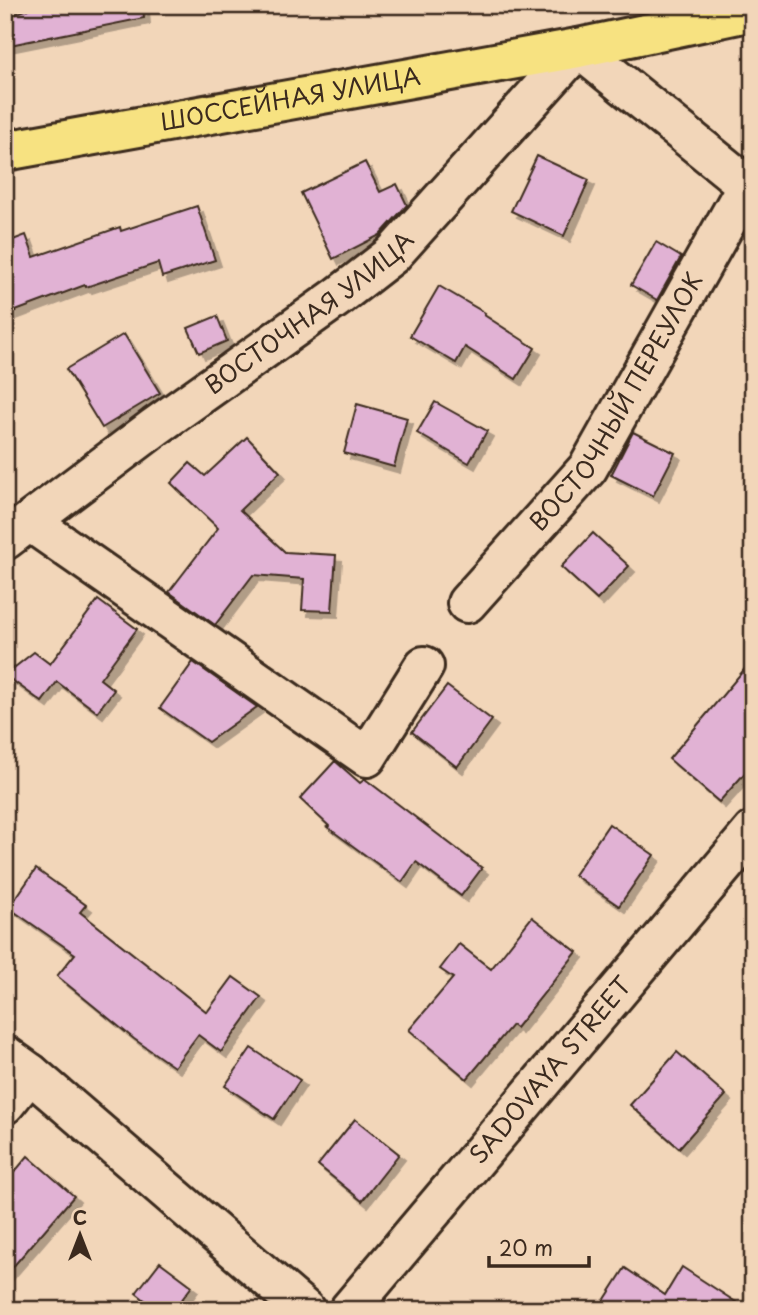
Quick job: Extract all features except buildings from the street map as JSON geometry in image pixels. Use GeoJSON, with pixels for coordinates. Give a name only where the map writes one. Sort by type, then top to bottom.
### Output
{"type":"FeatureCollection","features":[{"type":"Feature","properties":{"kind":"main road","name":"ШОССЕЙНАЯ УЛИЦА"},"geometry":{"type":"LineString","coordinates":[[5,152],[578,48],[753,11]]}},
{"type":"Feature","properties":{"kind":"street"},"geometry":{"type":"LineString","coordinates":[[578,48],[749,189]]}},
{"type":"Feature","properties":{"kind":"street","name":"ВОСТОЧНАЯ УЛИЦА"},"geometry":{"type":"LineString","coordinates":[[17,531],[392,255],[578,48]]}},
{"type":"Feature","properties":{"kind":"street","name":"ВОСТОЧНЫЙ ПЕРЕУЛОК"},"geometry":{"type":"LineString","coordinates":[[467,604],[588,468],[749,189]]}},
{"type":"Feature","properties":{"kind":"street"},"geometry":{"type":"LineString","coordinates":[[17,531],[367,757],[424,666]]}},
{"type":"Feature","properties":{"kind":"street","name":"SADOVAYA STREET"},"geometry":{"type":"LineString","coordinates":[[349,1310],[753,831]]}},
{"type":"Feature","properties":{"kind":"street"},"geometry":{"type":"LineString","coordinates":[[5,1104],[17,1064],[305,1310]]}}]}
